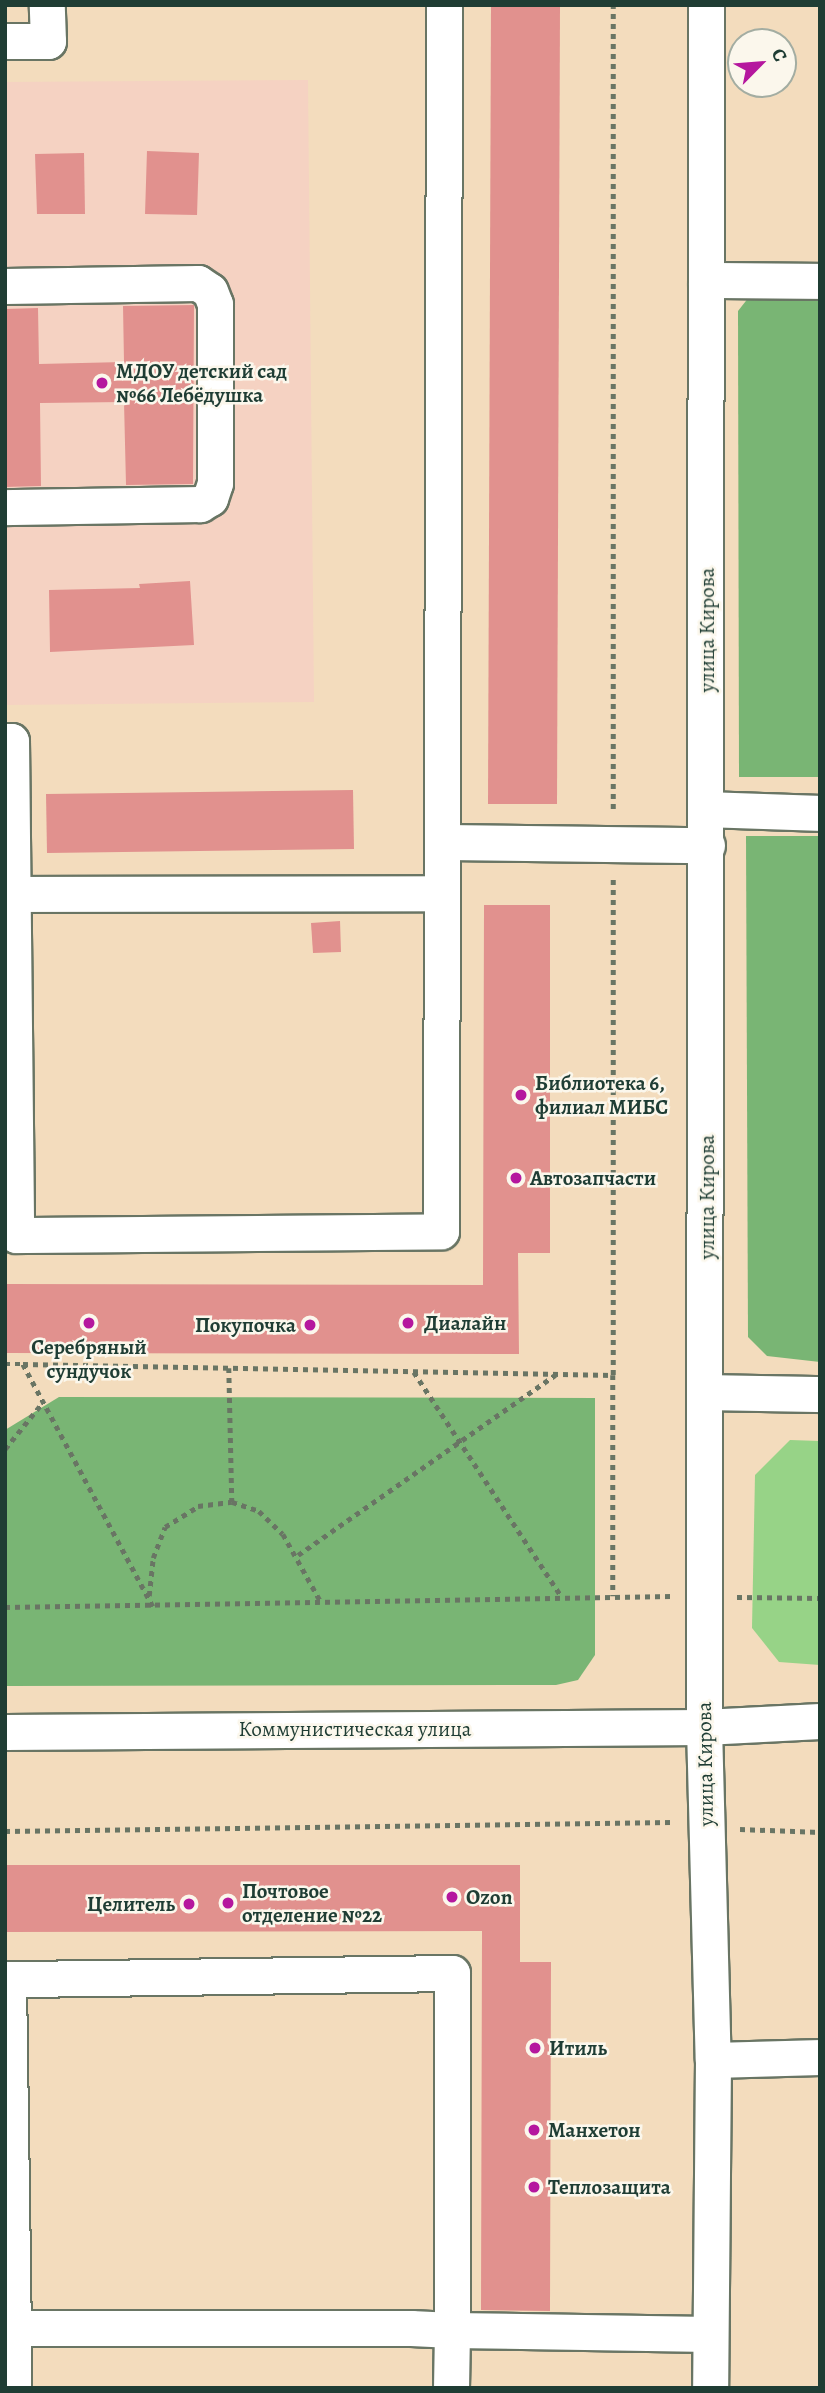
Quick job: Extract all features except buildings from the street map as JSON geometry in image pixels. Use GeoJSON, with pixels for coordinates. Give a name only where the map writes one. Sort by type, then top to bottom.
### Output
{"type":"FeatureCollection","features":[{"type":"Feature","properties":{"kind":"street"},"geometry":{"type":"LineString","coordinates":[[5,41],[48,41],[47,5]]}},
{"type":"Feature","properties":{"kind":"street"},"geometry":{"type":"LineString","coordinates":[[5,741],[11,741],[16,1235],[441,1231],[441,893],[444,842],[443,5]]}},
{"type":"Feature","properties":{"kind":"street","name":"улица Кирова"},"geometry":{"type":"LineString","coordinates":[[706,5],[707,1392],[704,1727],[713,2060],[710,2388]]}},
{"type":"Feature","properties":{"kind":"street"},"geometry":{"type":"LineString","coordinates":[[706,280],[820,281]]}},
{"type":"Feature","properties":{"kind":"street"},"geometry":{"type":"LineString","coordinates":[[5,286],[198,283],[211,290],[215,304],[215,483],[210,498],[200,504],[5,507]]}},
{"type":"Feature","properties":{"kind":"street"},"geometry":{"type":"LineString","coordinates":[[707,809],[820,813]]}},
{"type":"Feature","properties":{"kind":"street"},"geometry":{"type":"LineString","coordinates":[[444,842],[707,845]]}},
{"type":"Feature","properties":{"kind":"street"},"geometry":{"type":"LineString","coordinates":[[13,894],[441,893]]}},
{"type":"Feature","properties":{"kind":"street"},"geometry":{"type":"LineString","coordinates":[[707,1392],[820,1394]]}},
{"type":"Feature","properties":{"kind":"street","name":"Коммунистическая улица"},"geometry":{"type":"LineString","coordinates":[[5,1732],[704,1727],[820,1721]]}},
{"type":"Feature","properties":{"kind":"street"},"geometry":{"type":"LineString","coordinates":[[13,2388],[8,1979],[452,1973],[451,2388]]}},
{"type":"Feature","properties":{"kind":"street"},"geometry":{"type":"LineString","coordinates":[[713,2060],[820,2057]]}},
{"type":"Feature","properties":{"kind":"street"},"geometry":{"type":"LineString","coordinates":[[13,2328],[710,2334]]}},
{"type":"Feature","properties":{"kind":"path"},"geometry":{"type":"LineString","coordinates":[[613,5],[613,1596]]}},
{"type":"Feature","properties":{"kind":"path"},"geometry":{"type":"LineString","coordinates":[[5,1364],[613,1375]]}},
{"type":"Feature","properties":{"kind":"path"},"geometry":{"type":"LineString","coordinates":[[23,1364],[153,1606]]}},
{"type":"Feature","properties":{"kind":"path"},"geometry":{"type":"LineString","coordinates":[[229,1368],[232,1502]]}},
{"type":"Feature","properties":{"kind":"path"},"geometry":{"type":"LineString","coordinates":[[414,1371],[562,1597]]}},
{"type":"Feature","properties":{"kind":"path"},"geometry":{"type":"LineString","coordinates":[[298,1555],[556,1374]]}},
{"type":"Feature","properties":{"kind":"path"},"geometry":{"type":"LineString","coordinates":[[5,1449],[43,1402]]}},
{"type":"Feature","properties":{"kind":"path"},"geometry":{"type":"LineString","coordinates":[[149,1597],[153,1558],[165,1527],[198,1506],[232,1502],[259,1511],[298,1555],[321,1602]]}},
{"type":"Feature","properties":{"kind":"path"},"geometry":{"type":"LineString","coordinates":[[5,1606],[153,1606],[613,1596],[820,1598]]}},
{"type":"Feature","properties":{"kind":"path"},"geometry":{"type":"LineString","coordinates":[[5,1831],[645,1820],[820,1832]]}},
{"type":"Feature","properties":{"kind":"shaded area"},"geometry":{"type":"Polygon","coordinates":[[[308,80],[314,702],[5,705],[5,82],[308,80]]]}},
{"type":"Feature","properties":{"kind":"green space"},"geometry":{"type":"Polygon","coordinates":[[[820,294],[820,777],[739,777],[738,311],[749,297],[820,294]]]}},
{"type":"Feature","properties":{"kind":"green space"},"geometry":{"type":"Polygon","coordinates":[[[746,836],[820,836],[820,1362],[767,1356],[748,1337],[746,836]]]}},
{"type":"Feature","properties":{"kind":"green space"},"geometry":{"type":"Polygon","coordinates":[[[59,1397],[595,1398],[595,1655],[578,1680],[556,1685],[5,1686],[5,1430],[59,1397]]]}},
{"type":"Feature","properties":{"kind":"green space"},"geometry":{"type":"Polygon","coordinates":[[[790,1440],[820,1441],[820,1665],[779,1662],[752,1628],[755,1475],[790,1440]]]}},
{"type":"Feature","properties":{"kind":"place","name":"МДОУ детский сад №66 Лебёдушка"},"geometry":{"type":"Point","coordinates":[102,383]}},
{"type":"Feature","properties":{"kind":"place","name":"Библиотека 6, филиал МИБС"},"geometry":{"type":"Point","coordinates":[521,1095]}},
{"type":"Feature","properties":{"kind":"place","name":"Автозапчасти"},"geometry":{"type":"Point","coordinates":[516,1178]}},
{"type":"Feature","properties":{"kind":"place","name":"Серебряный сундучок"},"geometry":{"type":"Point","coordinates":[89,1323]}},
{"type":"Feature","properties":{"kind":"place","name":"Диалайн"},"geometry":{"type":"Point","coordinates":[408,1323]}},
{"type":"Feature","properties":{"kind":"place","name":"Покупочка"},"geometry":{"type":"Point","coordinates":[310,1325]}},
{"type":"Feature","properties":{"kind":"place","name":"Ozon"},"geometry":{"type":"Point","coordinates":[452,1897]}},
{"type":"Feature","properties":{"kind":"place","name":"Почтовое отделение №22"},"geometry":{"type":"Point","coordinates":[228,1903]}},
{"type":"Feature","properties":{"kind":"place","name":"Целитель"},"geometry":{"type":"Point","coordinates":[189,1904]}},
{"type":"Feature","properties":{"kind":"place","name":"Итиль"},"geometry":{"type":"Point","coordinates":[535,2048]}},
{"type":"Feature","properties":{"kind":"place","name":"Манхетон"},"geometry":{"type":"Point","coordinates":[534,2130]}},
{"type":"Feature","properties":{"kind":"place","name":"Теплозащита"},"geometry":{"type":"Point","coordinates":[534,2187]}}]}
